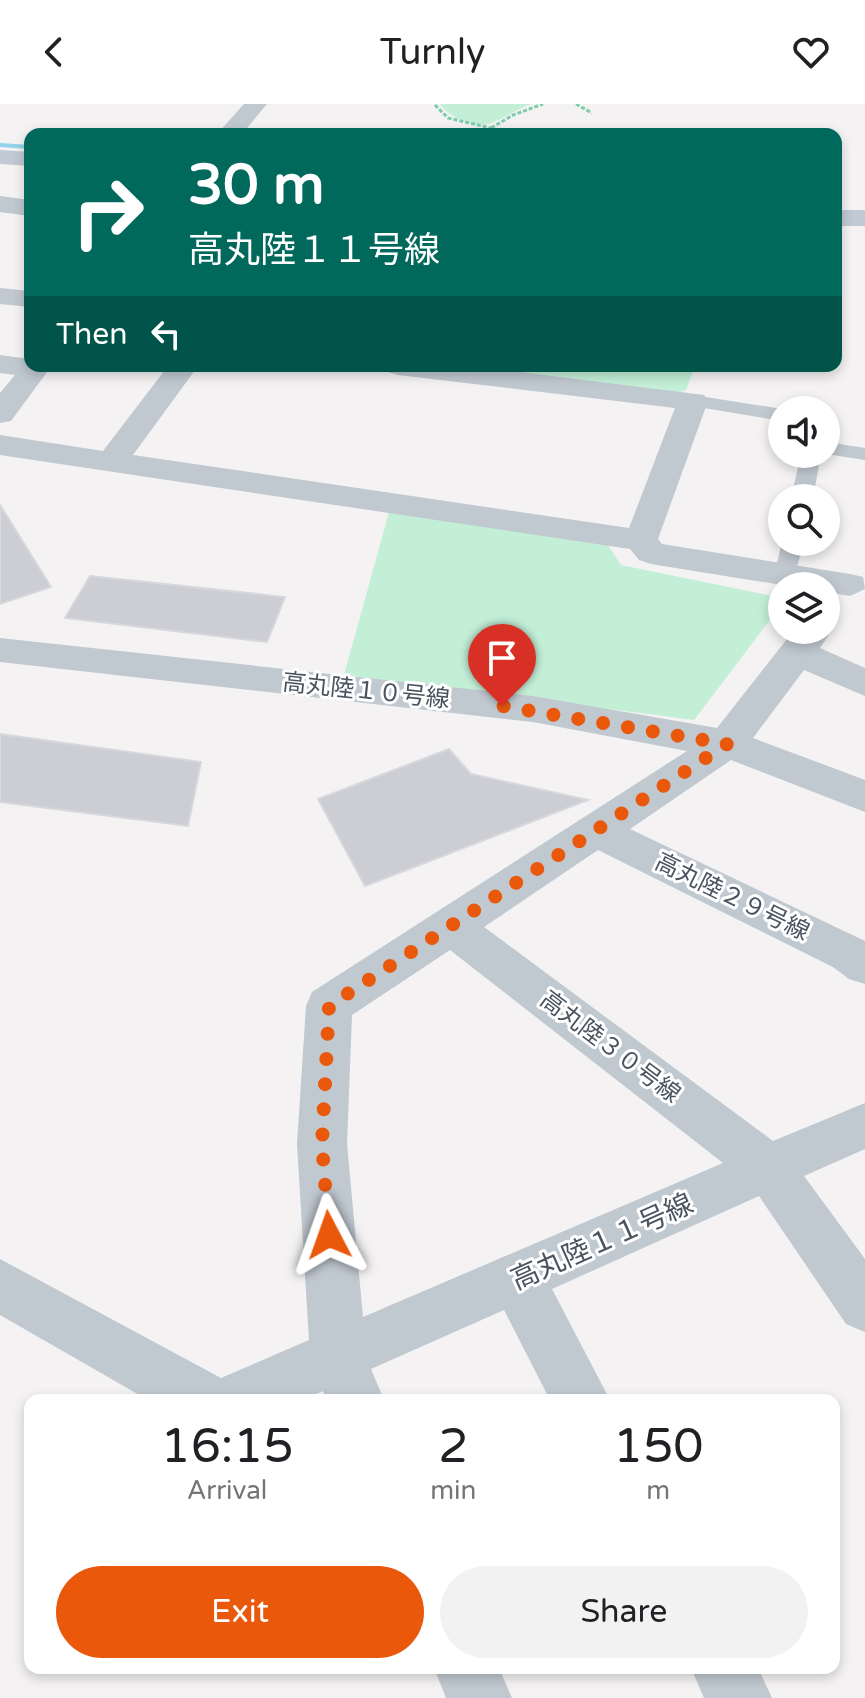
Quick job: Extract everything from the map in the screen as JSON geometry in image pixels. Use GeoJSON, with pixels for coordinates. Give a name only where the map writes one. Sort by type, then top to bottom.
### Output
{"type":"FeatureCollection","features":[{"type":"Feature","properties":{"kind":"street"},"geometry":{"type":"LineString","coordinates":[[234,128],[256,104]]}},
{"type":"Feature","properties":{"kind":"street"},"geometry":{"type":"LineString","coordinates":[[0,157],[24,159]]}},
{"type":"Feature","properties":{"kind":"street"},"geometry":{"type":"LineString","coordinates":[[0,225],[16,206]]}},
{"type":"Feature","properties":{"kind":"street"},"geometry":{"type":"LineString","coordinates":[[842,218],[865,218]]}},
{"type":"Feature","properties":{"kind":"street"},"geometry":{"type":"LineString","coordinates":[[0,364],[24,367]]}},
{"type":"Feature","properties":{"kind":"street"},"geometry":{"type":"LineString","coordinates":[[0,414],[32,372]]}},
{"type":"Feature","properties":{"kind":"street"},"geometry":{"type":"LineString","coordinates":[[112,461],[179,372]]}},
{"type":"Feature","properties":{"kind":"street"},"geometry":{"type":"LineString","coordinates":[[462,372],[693,401],[641,540]]}},
{"type":"Feature","properties":{"kind":"street"},"geometry":{"type":"LineString","coordinates":[[0,445],[641,540],[651,553],[768,573]]}},
{"type":"Feature","properties":{"kind":"street"},"geometry":{"type":"LineString","coordinates":[[840,602],[858,586]]}},
{"type":"Feature","properties":{"kind":"street"},"geometry":{"type":"LineString","coordinates":[[347,1379],[322,1144],[329,1006],[727,744],[803,644]]}},
{"type":"Feature","properties":{"kind":"street"},"geometry":{"type":"LineString","coordinates":[[809,644],[865,683]]}},
{"type":"Feature","properties":{"kind":"street","name":"高丸陸１０号線"},"geometry":{"type":"LineString","coordinates":[[0,650],[533,709],[727,744],[829,780],[865,797]]}},
{"type":"Feature","properties":{"kind":"street","name":"高丸陸２９号線"},"geometry":{"type":"LineString","coordinates":[[596,831],[849,954],[865,966]]}},
{"type":"Feature","properties":{"kind":"street","name":"高丸陸３０号線"},"geometry":{"type":"LineString","coordinates":[[452,927],[769,1168],[865,1305]]}},
{"type":"Feature","properties":{"kind":"street","name":"高丸陸１１号線"},"geometry":{"type":"LineString","coordinates":[[268,1394],[347,1379],[517,1279],[865,1125]]}},
{"type":"Feature","properties":{"kind":"street"},"geometry":{"type":"LineString","coordinates":[[517,1279],[578,1394]]}},
{"type":"Feature","properties":{"kind":"street"},"geometry":{"type":"LineString","coordinates":[[0,1285],[193,1394]]}},
{"type":"Feature","properties":{"kind":"street"},"geometry":{"type":"LineString","coordinates":[[469,1674],[479,1698]]}},
{"type":"Feature","properties":{"kind":"street"},"geometry":{"type":"LineString","coordinates":[[726,1674],[739,1698]]}},
{"type":"Feature","properties":{"kind":"lane"},"geometry":{"type":"LineString","coordinates":[[693,401],[768,413]]}},
{"type":"Feature","properties":{"kind":"lane"},"geometry":{"type":"LineString","coordinates":[[840,450],[865,454]]}},
{"type":"Feature","properties":{"kind":"path"},"geometry":{"type":"LineString","coordinates":[[435,105],[448,118],[492,128],[543,104]]}},
{"type":"Feature","properties":{"kind":"path"},"geometry":{"type":"LineString","coordinates":[[576,104],[592,113]]}},
{"type":"Feature","properties":{"kind":"green space"},"geometry":{"type":"Polygon","coordinates":[[[440,104],[531,104],[496,121],[478,124],[456,117],[440,104]]]}},
{"type":"Feature","properties":{"kind":"green space"},"geometry":{"type":"Polygon","coordinates":[[[693,372],[686,390],[675,394],[513,373],[693,372]]]}},
{"type":"Feature","properties":{"kind":"green space"},"geometry":{"type":"Polygon","coordinates":[[[389,512],[605,541],[621,565],[768,595],[768,622],[694,720],[344,675],[389,512]]]}},
{"type":"Feature","properties":{"kind":"building"},"geometry":{"type":"Polygon","coordinates":[[[0,505],[51,587],[0,604],[0,505]]]}},
{"type":"Feature","properties":{"kind":"building"},"geometry":{"type":"Polygon","coordinates":[[[90,576],[285,597],[267,642],[65,618],[90,576]]]}},
{"type":"Feature","properties":{"kind":"building"},"geometry":{"type":"Polygon","coordinates":[[[0,734],[201,762],[188,826],[0,802],[0,734]]]}},
{"type":"Feature","properties":{"kind":"building"},"geometry":{"type":"Polygon","coordinates":[[[449,749],[471,774],[588,800],[365,886],[318,799],[449,749]]]}},
{"type":"Feature","properties":{"kind":"waterway"},"geometry":{"type":"LineString","coordinates":[[0,145],[24,147]]}},
{"type":"Feature","properties":{"kind":"route"},"geometry":{"type":"LineString","coordinates":[[329,1235],[322,1144],[329,1006],[727,744],[502,706]]}}]}
